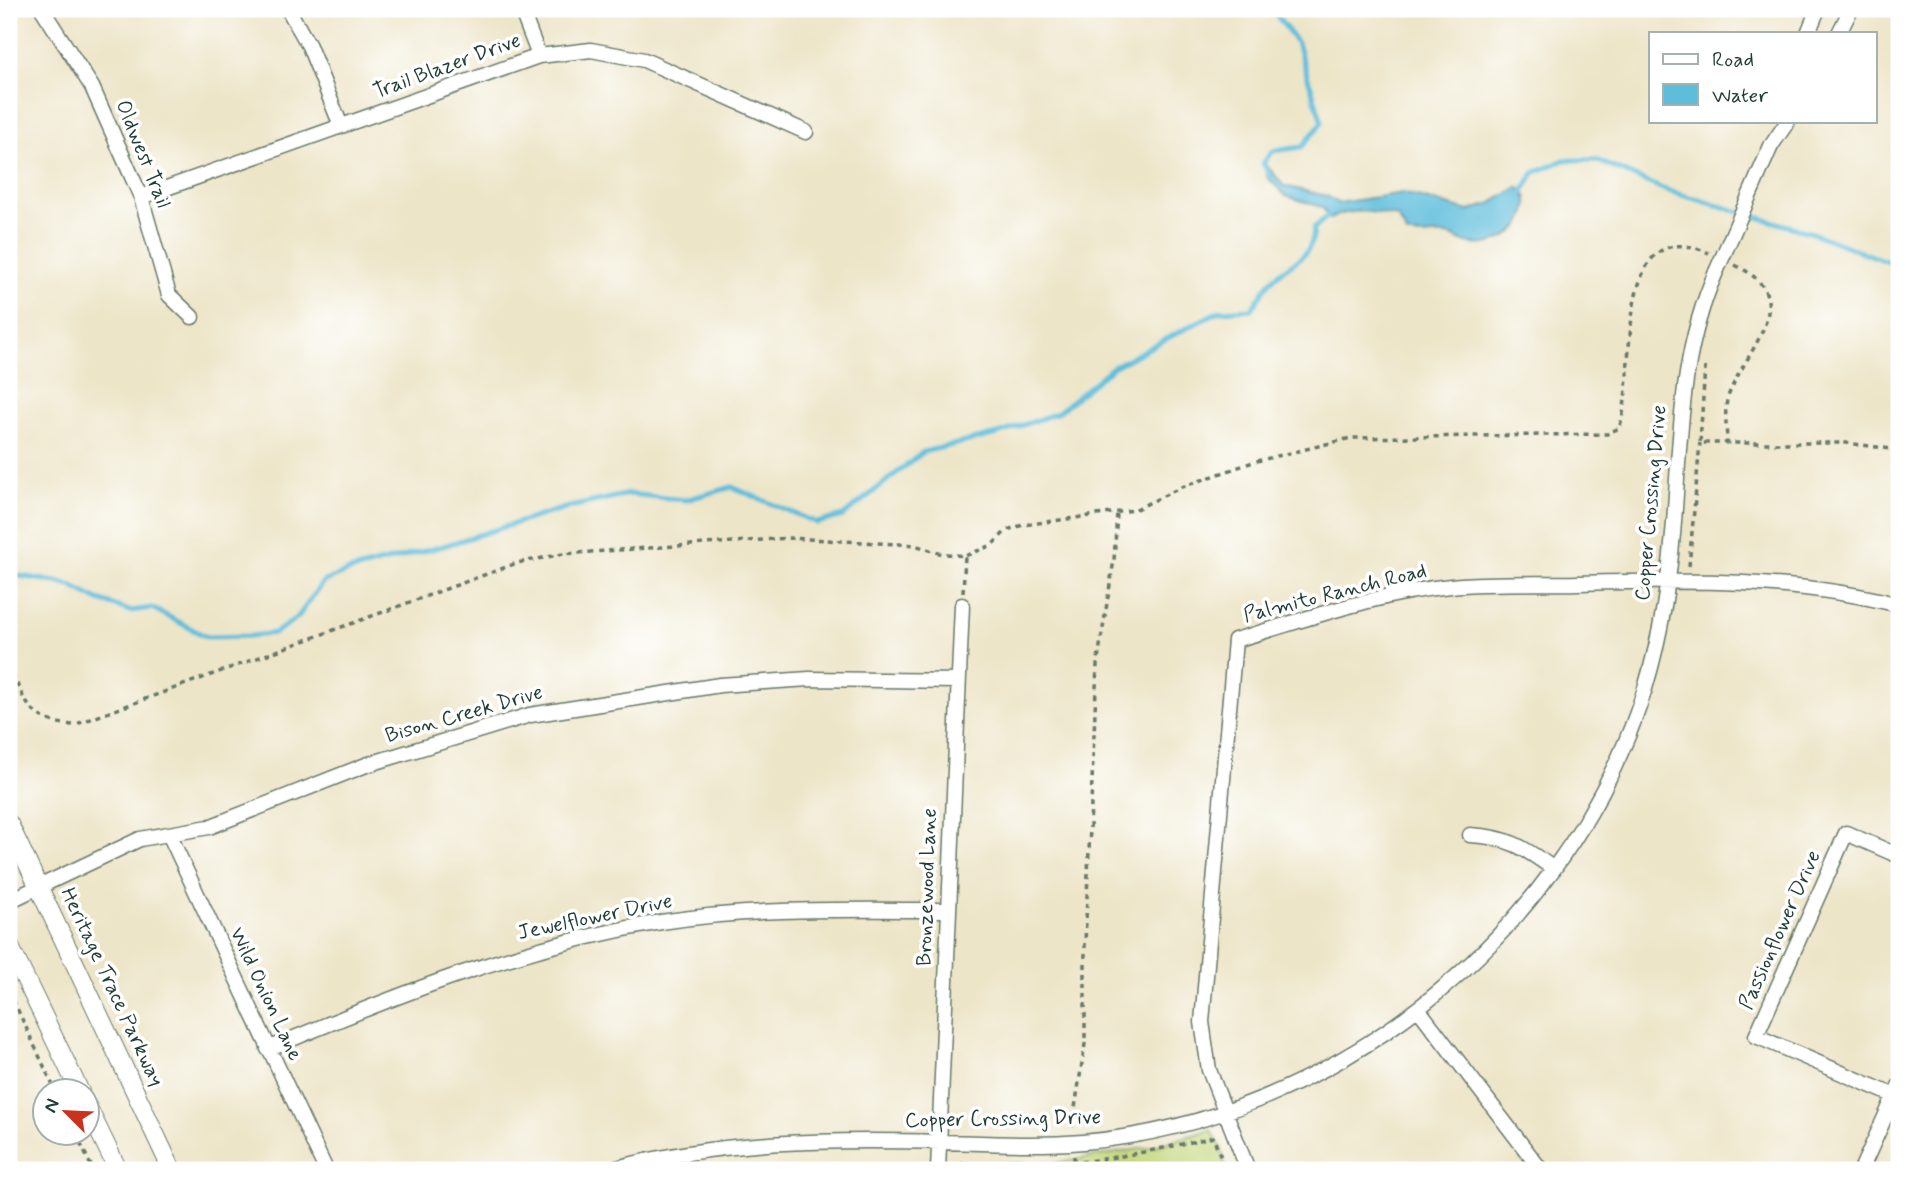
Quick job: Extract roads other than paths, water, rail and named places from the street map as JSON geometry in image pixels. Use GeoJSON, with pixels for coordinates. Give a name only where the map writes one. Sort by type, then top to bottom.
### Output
{"type":"FeatureCollection","features":[{"type":"Feature","properties":{"kind":"street","name":"Oldwest Trail"},"geometry":{"type":"LineString","coordinates":[[42,9],[92,87],[141,197],[169,295],[192,317]]}},
{"type":"Feature","properties":{"kind":"street"},"geometry":{"type":"LineString","coordinates":[[288,9],[309,46],[341,126]]}},
{"type":"Feature","properties":{"kind":"street"},"geometry":{"type":"LineString","coordinates":[[521,9],[539,56]]}},
{"type":"Feature","properties":{"kind":"street"},"geometry":{"type":"LineString","coordinates":[[1808,32],[1818,9]]}},
{"type":"Feature","properties":{"kind":"street"},"geometry":{"type":"LineString","coordinates":[[1840,32],[1851,9]]}},
{"type":"Feature","properties":{"kind":"street","name":"Trail Blazer Drive"},"geometry":{"type":"LineString","coordinates":[[141,197],[539,56],[591,50],[644,60],[806,132]]}},
{"type":"Feature","properties":{"kind":"street","name":"Copper Crossing Drive"},"geometry":{"type":"LineString","coordinates":[[609,1170],[771,1144],[1073,1143],[1162,1130],[1226,1111],[1304,1079],[1419,1010],[1477,958],[1554,869],[1608,779],[1639,708],[1649,675],[1668,581],[1685,371],[1704,297],[1771,146],[1778,122]]}},
{"type":"Feature","properties":{"kind":"street","name":"Copper Crossing Drive"},"geometry":{"type":"LineString","coordinates":[[1771,146],[1787,122]]}},
{"type":"Feature","properties":{"kind":"street","name":"Palmito Ranch Road"},"geometry":{"type":"LineString","coordinates":[[1248,1170],[1209,1070],[1202,1022],[1235,640],[1360,604],[1451,586],[1687,581],[1810,586],[1899,605]]}},
{"type":"Feature","properties":{"kind":"street","name":"Bronzewood Lane"},"geometry":{"type":"LineString","coordinates":[[938,1170],[946,910],[962,605]]}},
{"type":"Feature","properties":{"kind":"street","name":"Bison Creek Drive"},"geometry":{"type":"LineString","coordinates":[[9,901],[140,839],[209,827],[366,765],[543,713],[720,685],[809,680],[957,681]]}},
{"type":"Feature","properties":{"kind":"street","name":"Heritage Trace Parkway"},"geometry":{"type":"LineString","coordinates":[[9,824],[172,1170]]}},
{"type":"Feature","properties":{"kind":"street","name":"Passionflower Drive"},"geometry":{"type":"LineString","coordinates":[[1897,1091],[1756,1036],[1846,833],[1899,856]]}},
{"type":"Feature","properties":{"kind":"street","name":"Wild Onion Lane"},"geometry":{"type":"LineString","coordinates":[[169,834],[326,1170]]}},
{"type":"Feature","properties":{"kind":"street"},"geometry":{"type":"LineString","coordinates":[[1470,835],[1496,836],[1516,843],[1554,869]]}},
{"type":"Feature","properties":{"kind":"street","name":"Jewelflower Drive"},"geometry":{"type":"LineString","coordinates":[[268,1049],[440,978],[619,930],[663,922],[765,912],[946,910]]}},
{"type":"Feature","properties":{"kind":"street"},"geometry":{"type":"LineString","coordinates":[[9,945],[74,1078]]}},
{"type":"Feature","properties":{"kind":"street"},"geometry":{"type":"LineString","coordinates":[[1419,1010],[1541,1170]]}},
{"type":"Feature","properties":{"kind":"street"},"geometry":{"type":"LineString","coordinates":[[1861,1170],[1897,1091]]}},
{"type":"Feature","properties":{"kind":"street"},"geometry":{"type":"LineString","coordinates":[[102,1137],[118,1170]]}},
{"type":"Feature","properties":{"kind":"water"},"geometry":{"type":"Polygon","coordinates":[[[1267,166],[1284,186],[1327,196],[1338,203],[1403,193],[1469,211],[1490,204],[1518,187],[1527,200],[1527,207],[1519,226],[1505,237],[1489,243],[1471,244],[1448,235],[1413,235],[1407,234],[1398,217],[1389,215],[1355,212],[1330,219],[1322,207],[1286,196],[1267,177],[1267,166]]]}},
{"type":"Feature","properties":{"kind":"waterway"},"geometry":{"type":"LineString","coordinates":[[1270,176],[1263,163],[1273,151],[1302,147],[1322,122],[1297,43],[1272,9]]}},
{"type":"Feature","properties":{"kind":"waterway"},"geometry":{"type":"LineString","coordinates":[[1520,197],[1534,173],[1564,160],[1596,160],[1665,190],[1812,233],[1899,266]]}},
{"type":"Feature","properties":{"kind":"waterway"},"geometry":{"type":"LineString","coordinates":[[9,574],[67,584],[96,599],[130,611],[152,608],[207,637],[251,636],[275,633],[298,617],[323,582],[349,571],[443,546],[565,508],[629,494],[685,500],[732,487],[817,523],[843,516],[923,452],[998,434],[1057,413],[1113,367],[1219,311],[1252,309],[1271,281],[1304,254],[1313,239],[1314,228],[1334,211]]}}]}
